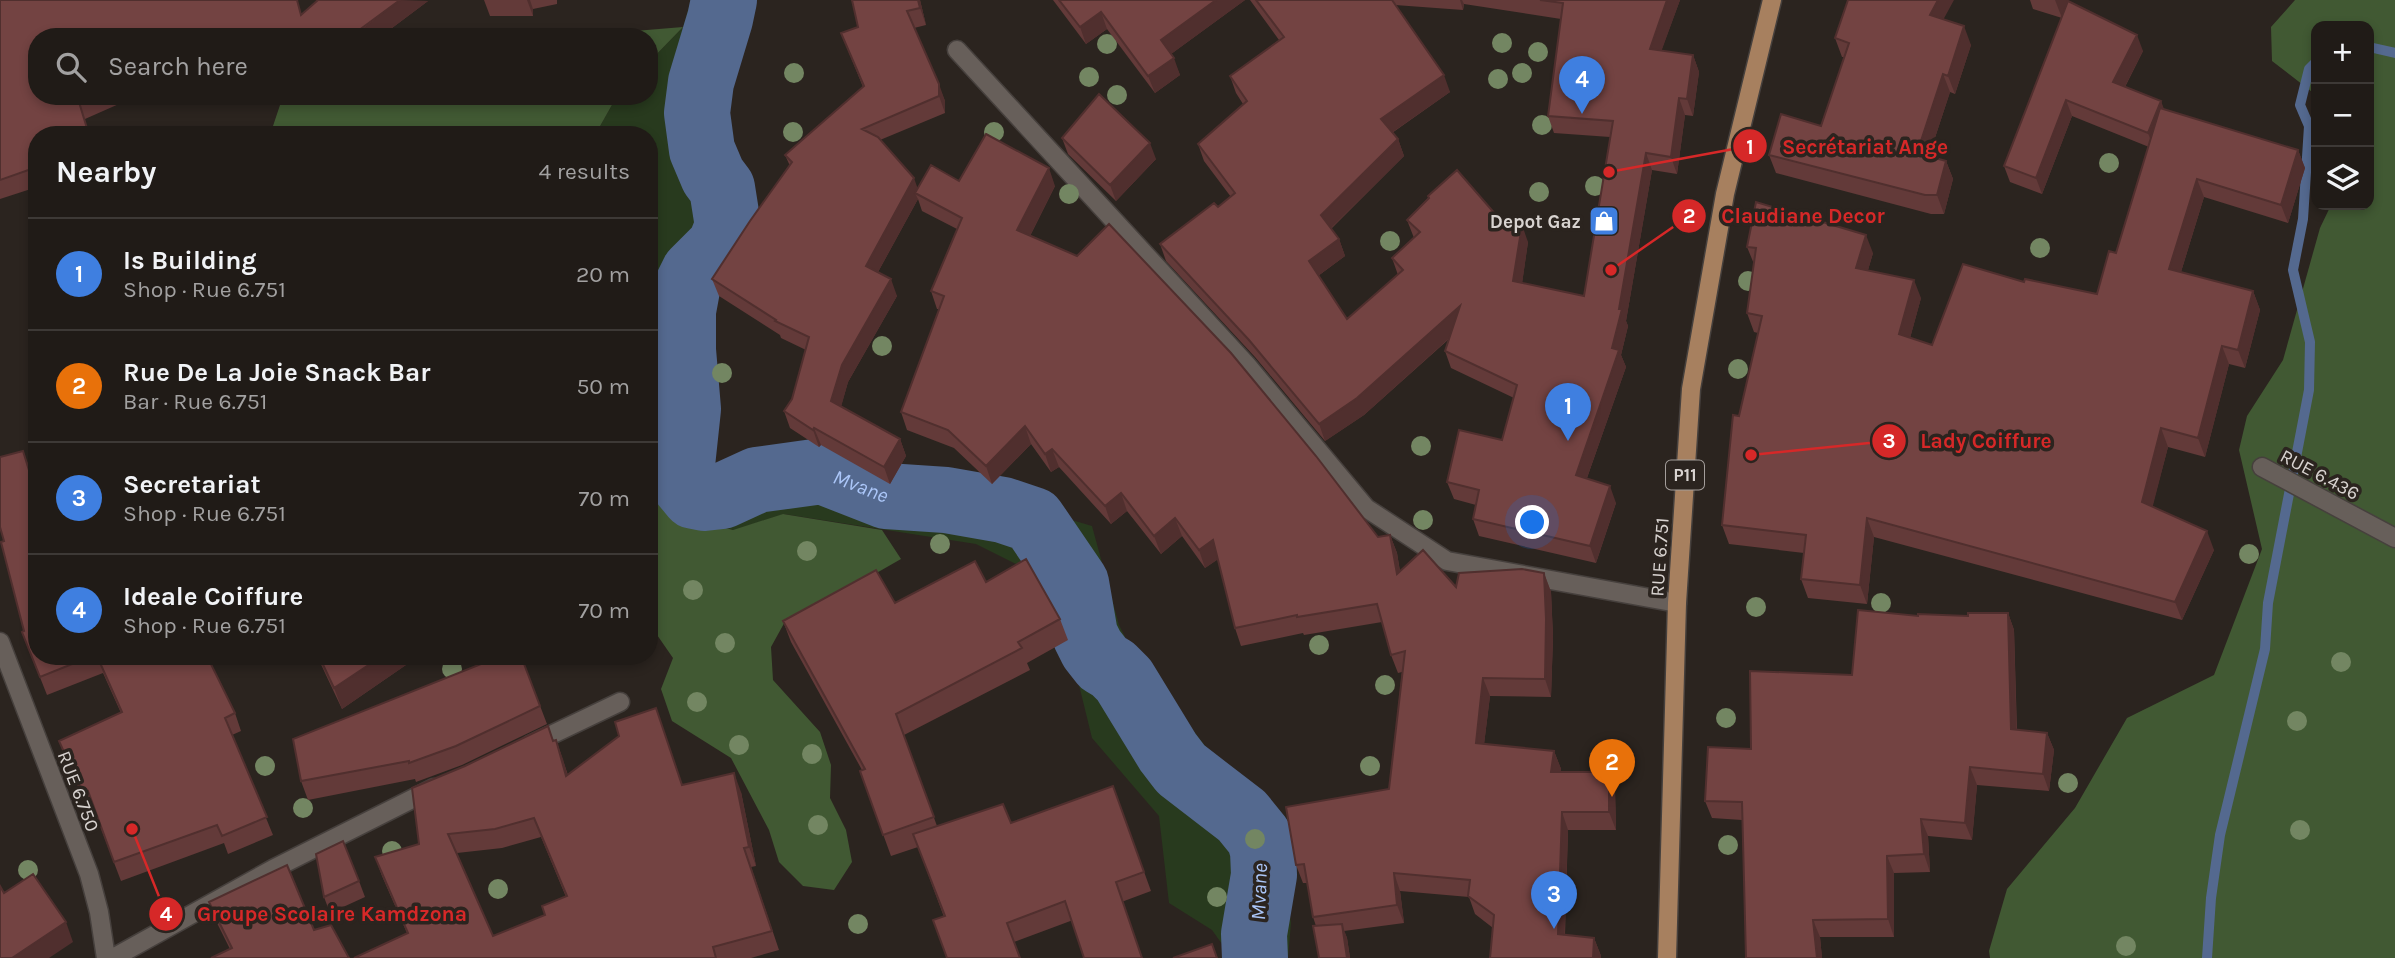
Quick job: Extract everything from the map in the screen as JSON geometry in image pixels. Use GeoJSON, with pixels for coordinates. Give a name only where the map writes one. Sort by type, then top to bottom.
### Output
{"type":"FeatureCollection","features":[{"type":"Feature","properties":{"kind":"main road","name":"RUE 6.751"},"geometry":{"type":"LineString","coordinates":[[1667,958],[1677,603],[1691,389],[1726,194],[1772,0]]}},
{"type":"Feature","properties":{"kind":"street"},"geometry":{"type":"LineString","coordinates":[[957,50],[1246,364],[1366,508],[1447,561],[1677,603]]}},
{"type":"Feature","properties":{"kind":"street","name":"RUE 6.436"},"geometry":{"type":"LineString","coordinates":[[2262,467],[2395,538]]}},
{"type":"Feature","properties":{"kind":"street","name":"RUE 6.750"},"geometry":{"type":"LineString","coordinates":[[0,642],[89,874],[99,912],[106,958]]}},
{"type":"Feature","properties":{"kind":"street"},"geometry":{"type":"LineString","coordinates":[[514,752],[620,702]]}},
{"type":"Feature","properties":{"kind":"street"},"geometry":{"type":"LineString","coordinates":[[113,958],[273,869],[448,782]]}},
{"type":"Feature","properties":{"kind":"green space"},"geometry":{"type":"Polygon","coordinates":[[[691,0],[756,0],[722,119],[738,175],[741,219],[736,243],[707,296],[706,358],[714,402],[709,453],[714,470],[761,459],[811,459],[891,488],[939,481],[1092,526],[1119,625],[1135,657],[1278,838],[1291,923],[1288,958],[1232,958],[1212,930],[1169,903],[1159,816],[1092,738],[1054,583],[976,544],[784,514],[734,530],[669,513],[658,476],[658,126],[600,126],[612,105],[658,105],[658,53],[683,27],[691,0]]]}},
{"type":"Feature","properties":{"kind":"green space"},"geometry":{"type":"Polygon","coordinates":[[[2295,0],[2395,0],[2395,958],[1990,958],[1989,951],[2007,889],[2075,808],[2127,718],[2214,675],[2262,549],[2239,450],[2247,416],[2283,360],[2320,228],[2329,210],[2374,210],[2374,21],[2311,21],[2311,91],[2272,61],[2271,27],[2295,0]]]}},
{"type":"Feature","properties":{"kind":"green space"},"geometry":{"type":"Polygon","coordinates":[[[683,27],[658,53],[658,29],[683,27]]]}},
{"type":"Feature","properties":{"kind":"green space"},"geometry":{"type":"Polygon","coordinates":[[[280,105],[612,105],[600,126],[273,126],[280,105]]]}},
{"type":"Feature","properties":{"kind":"green space"},"geometry":{"type":"Polygon","coordinates":[[[658,474],[670,513],[733,530],[783,514],[882,530],[901,559],[845,591],[821,615],[787,618],[771,647],[773,680],[820,732],[831,765],[830,798],[846,830],[852,862],[834,890],[803,886],[779,862],[769,830],[731,758],[672,721],[661,689],[673,658],[658,636],[658,474]]]}},
{"type":"Feature","properties":{"kind":"building"},"geometry":{"type":"Polygon","coordinates":[[[0,0],[297,0],[301,15],[318,0],[400,0],[362,28],[28,28],[28,105],[80,105],[86,126],[28,126],[28,170],[0,180],[0,0]]]}},
{"type":"Feature","properties":{"kind":"building"},"geometry":{"type":"Polygon","coordinates":[[[852,0],[918,0],[920,8],[907,11],[939,84],[939,96],[862,129],[878,137],[914,178],[866,266],[891,279],[842,365],[831,401],[900,439],[884,467],[814,428],[813,430],[784,411],[792,399],[809,337],[775,321],[712,279],[792,162],[785,155],[864,86],[841,33],[858,27],[852,0]]]}},
{"type":"Feature","properties":{"kind":"building"},"geometry":{"type":"Polygon","coordinates":[[[1059,0],[1216,0],[1161,40],[1174,58],[1148,76],[1101,12],[1080,27],[1059,0]]]}},
{"type":"Feature","properties":{"kind":"building"},"geometry":{"type":"Polygon","coordinates":[[[1256,0],[1392,0],[1444,75],[1381,119],[1398,139],[1321,215],[1339,239],[1309,261],[1347,319],[1403,270],[1392,258],[1420,232],[1407,220],[1428,196],[1457,170],[1503,223],[1522,225],[1513,281],[1584,296],[1613,121],[1548,116],[1563,3],[1540,0],[1667,0],[1650,49],[1693,55],[1687,99],[1679,98],[1671,157],[1646,153],[1619,309],[1622,309],[1612,348],[1619,350],[1576,475],[1610,486],[1590,546],[1473,519],[1479,490],[1447,482],[1459,430],[1502,440],[1517,385],[1445,351],[1460,306],[1357,398],[1319,424],[1249,340],[1160,244],[1214,203],[1218,207],[1235,193],[1198,144],[1247,101],[1230,76],[1284,37],[1256,0]]]}},
{"type":"Feature","properties":{"kind":"building"},"geometry":{"type":"Polygon","coordinates":[[[1848,0],[1938,0],[1930,15],[1964,26],[1948,76],[1943,74],[1917,153],[1946,161],[1937,195],[1925,195],[1769,155],[1781,114],[1821,126],[1849,43],[1835,38],[1848,0]]]}},
{"type":"Feature","properties":{"kind":"building"},"geometry":{"type":"Polygon","coordinates":[[[2068,1],[2137,35],[2113,82],[2161,101],[2148,133],[2066,100],[2036,178],[2004,166],[2068,1]]]}},
{"type":"Feature","properties":{"kind":"building"},"geometry":{"type":"Polygon","coordinates":[[[1099,94],[1150,143],[1110,185],[1062,138],[1099,94]]]}},
{"type":"Feature","properties":{"kind":"building"},"geometry":{"type":"Polygon","coordinates":[[[2160,108],[2298,150],[2281,205],[2197,179],[2169,269],[2253,291],[2238,350],[2222,346],[2198,438],[2161,428],[2142,502],[2207,531],[2175,602],[1867,518],[1860,585],[1801,579],[1806,535],[1722,525],[1733,415],[1739,416],[1762,316],[1747,313],[1756,248],[1747,247],[1756,202],[1866,235],[1856,268],[1914,280],[1899,334],[1932,345],[1963,264],[2024,282],[2025,279],[2097,294],[2109,251],[2116,253],[2160,108]]]}},
{"type":"Feature","properties":{"kind":"building"},"geometry":{"type":"Polygon","coordinates":[[[986,134],[1049,168],[1017,230],[1077,256],[1109,224],[1231,353],[1316,456],[1378,537],[1390,535],[1397,574],[1423,550],[1456,587],[1459,573],[1522,569],[1544,573],[1545,679],[1483,678],[1476,743],[1554,751],[1551,772],[1609,772],[1609,812],[1562,812],[1558,934],[1594,938],[1593,958],[1490,958],[1494,915],[1468,896],[1470,880],[1394,873],[1397,905],[1313,917],[1304,864],[1296,865],[1286,807],[1389,789],[1405,651],[1391,655],[1377,604],[1297,615],[1235,628],[1213,540],[1199,550],[1175,518],[1154,536],[1121,493],[1105,506],[1052,449],[1045,454],[1025,426],[986,466],[948,430],[901,412],[944,296],[931,291],[962,218],[915,193],[931,165],[959,181],[986,134]]]}},
{"type":"Feature","properties":{"kind":"building"},"geometry":{"type":"Polygon","coordinates":[[[23,451],[28,467],[28,647],[1,542],[4,541],[0,527],[0,457],[23,451]]]}},
{"type":"Feature","properties":{"kind":"building"},"geometry":{"type":"Polygon","coordinates":[[[1026,559],[1060,619],[1018,642],[1022,648],[896,714],[934,817],[883,835],[860,771],[865,769],[783,621],[876,570],[895,603],[975,561],[986,582],[1026,559]]]}},
{"type":"Feature","properties":{"kind":"building"},"geometry":{"type":"Polygon","coordinates":[[[1858,610],[1918,616],[2008,613],[2011,729],[2047,733],[2043,774],[1970,767],[1965,823],[1921,819],[1924,854],[1887,856],[1888,919],[1813,920],[1817,958],[1746,958],[1742,802],[1705,801],[1708,747],[1751,749],[1750,671],[1852,675],[1858,610]]]}},
{"type":"Feature","properties":{"kind":"building"},"geometry":{"type":"Polygon","coordinates":[[[35,665],[70,665],[40,677],[35,665]]]}},
{"type":"Feature","properties":{"kind":"building"},"geometry":{"type":"Polygon","coordinates":[[[101,665],[211,665],[235,713],[225,718],[267,817],[222,836],[217,825],[114,862],[88,791],[83,794],[59,741],[122,712],[101,665]]]}},
{"type":"Feature","properties":{"kind":"building"},"geometry":{"type":"Polygon","coordinates":[[[323,665],[368,665],[334,688],[323,665]]]}},
{"type":"Feature","properties":{"kind":"building"},"geometry":{"type":"Polygon","coordinates":[[[478,665],[524,665],[540,706],[456,746],[409,763],[301,781],[293,739],[478,665]]]}},
{"type":"Feature","properties":{"kind":"building"},"geometry":{"type":"Polygon","coordinates":[[[656,708],[682,785],[734,773],[749,847],[744,848],[772,931],[713,947],[716,958],[354,958],[408,933],[375,857],[419,844],[412,788],[548,726],[553,741],[556,740],[566,776],[619,736],[615,722],[656,708]],[[534,818],[495,829],[448,834],[493,936],[545,915],[542,906],[567,896],[534,818]]]}},
{"type":"Feature","properties":{"kind":"building"},"geometry":{"type":"Polygon","coordinates":[[[1113,786],[1144,872],[1116,882],[1142,958],[1084,958],[1065,901],[1007,923],[1020,958],[947,958],[933,920],[945,916],[913,834],[1003,804],[1011,823],[1113,786]]]}},
{"type":"Feature","properties":{"kind":"building"},"geometry":{"type":"Polygon","coordinates":[[[343,841],[359,881],[324,897],[316,854],[343,841]]]}},
{"type":"Feature","properties":{"kind":"building"},"geometry":{"type":"Polygon","coordinates":[[[287,865],[314,930],[331,925],[349,958],[211,958],[232,948],[209,902],[287,865]]]}},
{"type":"Feature","properties":{"kind":"building"},"geometry":{"type":"Polygon","coordinates":[[[33,874],[66,922],[12,958],[0,958],[0,886],[4,893],[33,874]]]}},
{"type":"Feature","properties":{"kind":"building"},"geometry":{"type":"Polygon","coordinates":[[[1342,924],[1347,958],[1319,958],[1313,926],[1342,924]]]}},
{"type":"Feature","properties":{"kind":"building"},"geometry":{"type":"Polygon","coordinates":[[[1212,944],[1217,958],[1173,958],[1212,944]]]}},
{"type":"Feature","properties":{"kind":"waterway","name":"Mvane"},"geometry":{"type":"LineString","coordinates":[[724,0],[701,82],[697,113],[702,150],[713,176],[722,188],[728,226],[720,246],[694,272],[688,284],[683,311],[688,409],[682,465],[684,484],[694,496],[704,498],[722,496],[757,480],[822,471],[886,496],[946,500],[1003,510],[1033,520],[1076,583],[1085,635],[1092,649],[1103,663],[1124,680],[1181,769],[1242,816],[1259,837],[1263,851],[1264,875],[1254,934],[1255,958]]}},
{"type":"Feature","properties":{"kind":"waterway"},"geometry":{"type":"LineString","coordinates":[[2374,48],[2395,53]]}},
{"type":"Feature","properties":{"kind":"waterway"},"geometry":{"type":"LineString","coordinates":[[2207,958],[2211,898],[2220,835],[2265,649],[2268,603],[2309,390],[2310,342],[2293,270],[2303,219],[2309,126],[2300,105],[2311,67]]}},
{"type":"Feature","properties":{"kind":"place","name":"Ideale Coiffure"},"geometry":{"type":"Point","coordinates":[1582,114]}},
{"type":"Feature","properties":{"kind":"place","name":"Secrétariat Ange"},"geometry":{"type":"Point","coordinates":[1609,172]}},
{"type":"Feature","properties":{"kind":"place","name":"Depot Gaz"},"geometry":{"type":"Point","coordinates":[1604,221]}},
{"type":"Feature","properties":{"kind":"place","name":"Claudiane Decor"},"geometry":{"type":"Point","coordinates":[1611,270]}},
{"type":"Feature","properties":{"kind":"place","name":"Is Building"},"geometry":{"type":"Point","coordinates":[1568,441]}},
{"type":"Feature","properties":{"kind":"place","name":"Lady Coiffure"},"geometry":{"type":"Point","coordinates":[1751,455]}},
{"type":"Feature","properties":{"kind":"place","name":"Rue De La Joie Snack Bar"},"geometry":{"type":"Point","coordinates":[1612,797]}},
{"type":"Feature","properties":{"kind":"place","name":"Groupe Scolaire Kamdzona"},"geometry":{"type":"Point","coordinates":[132,829]}},
{"type":"Feature","properties":{"kind":"place","name":"Secretariat"},"geometry":{"type":"Point","coordinates":[1554,929]}}]}
